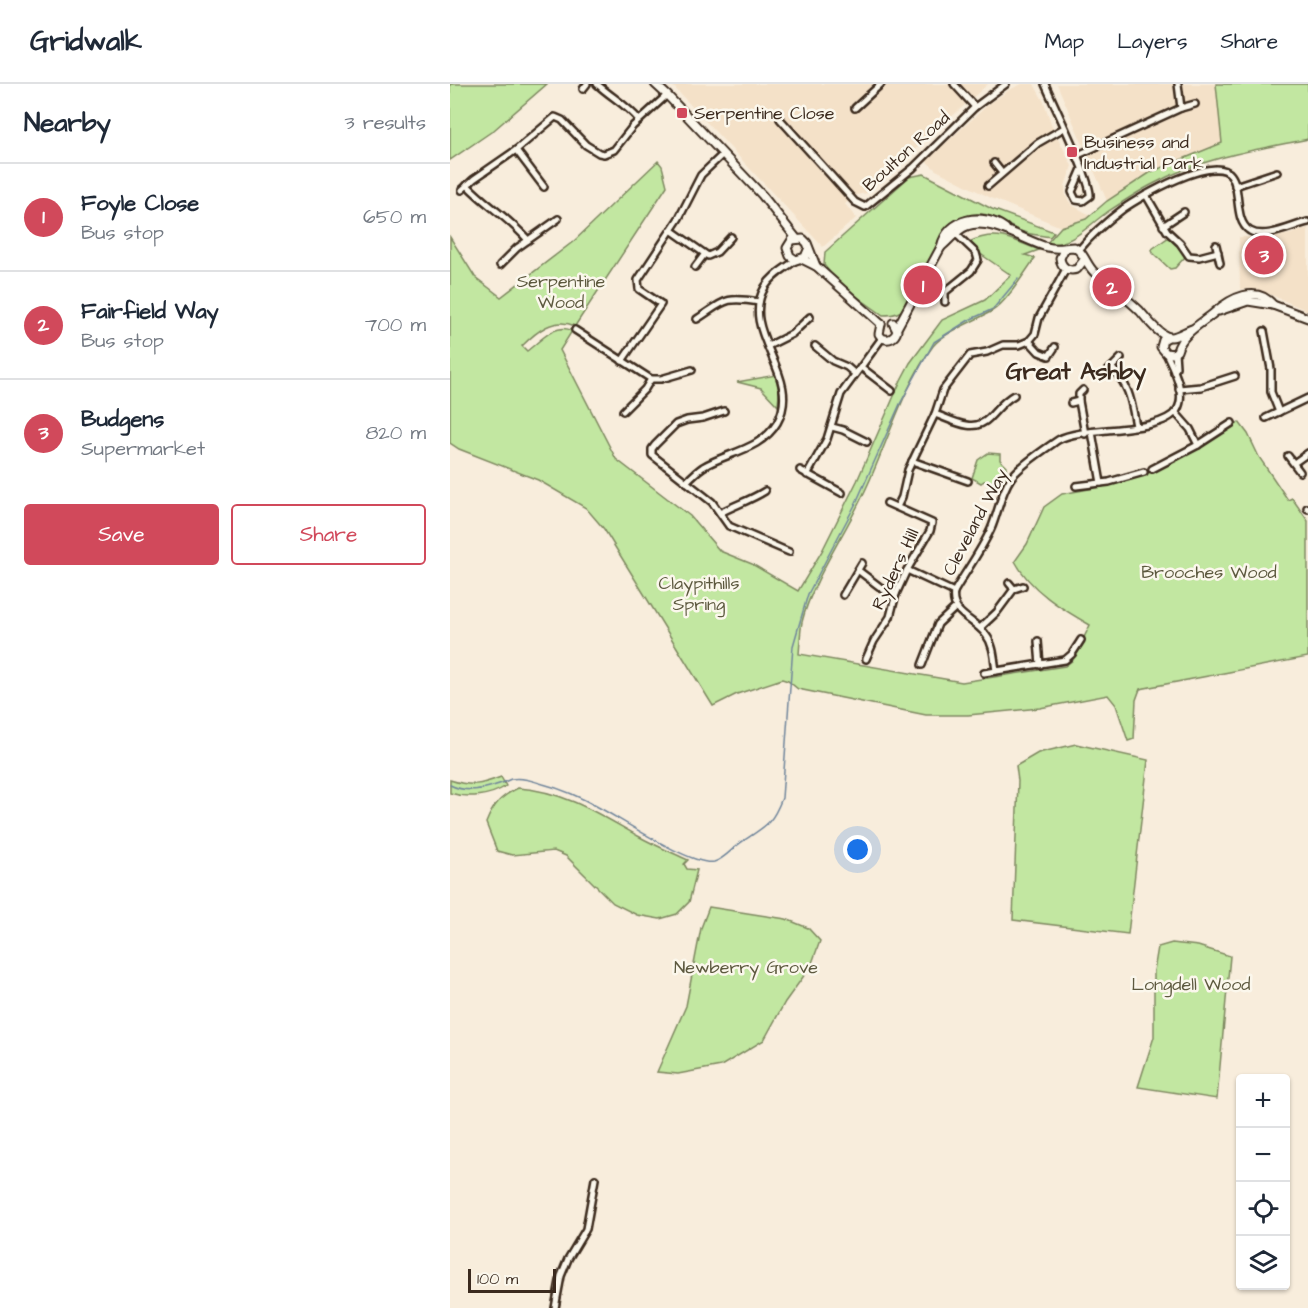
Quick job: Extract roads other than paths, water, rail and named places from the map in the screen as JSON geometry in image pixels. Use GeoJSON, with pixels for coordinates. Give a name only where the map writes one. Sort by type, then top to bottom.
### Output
{"type":"FeatureCollection","features":[{"type":"Feature","properties":{"kind":"street"},"geometry":{"type":"LineString","coordinates":[[583,89],[587,84]]}},
{"type":"Feature","properties":{"kind":"street"},"geometry":{"type":"LineString","coordinates":[[597,84],[622,103],[639,120]]}},
{"type":"Feature","properties":{"kind":"street"},"geometry":{"type":"LineString","coordinates":[[655,84],[762,195],[784,226],[796,238],[805,241],[816,266]]}},
{"type":"Feature","properties":{"kind":"street"},"geometry":{"type":"LineString","coordinates":[[855,108],[881,84]]}},
{"type":"Feature","properties":{"kind":"street"},"geometry":{"type":"LineString","coordinates":[[954,84],[975,107]]}},
{"type":"Feature","properties":{"kind":"street","name":"Boulton Road"},"geometry":{"type":"LineString","coordinates":[[780,119],[855,202],[865,207],[913,168],[975,107],[1006,84]]}},
{"type":"Feature","properties":{"kind":"street"},"geometry":{"type":"LineString","coordinates":[[1045,84],[1082,169],[1090,192],[1088,198],[1083,201],[1076,200],[1072,192],[1082,169]]}},
{"type":"Feature","properties":{"kind":"street"},"geometry":{"type":"LineString","coordinates":[[1178,84],[1181,108]]}},
{"type":"Feature","properties":{"kind":"street"},"geometry":{"type":"LineString","coordinates":[[462,190],[516,150],[552,118],[557,117],[590,148],[599,153],[608,153],[614,150],[639,120],[668,95]]}},
{"type":"Feature","properties":{"kind":"street"},"geometry":{"type":"LineString","coordinates":[[1076,156],[1181,108],[1195,104]]}},
{"type":"Feature","properties":{"kind":"street"},"geometry":{"type":"LineString","coordinates":[[988,186],[1038,143],[1064,128]]}},
{"type":"Feature","properties":{"kind":"street"},"geometry":{"type":"LineString","coordinates":[[516,150],[543,187]]}},
{"type":"Feature","properties":{"kind":"street"},"geometry":{"type":"LineString","coordinates":[[669,308],[642,291],[637,283],[671,230],[701,175],[723,154]]}},
{"type":"Feature","properties":{"kind":"street"},"geometry":{"type":"LineString","coordinates":[[994,163],[1002,173]]}},
{"type":"Feature","properties":{"kind":"street"},"geometry":{"type":"LineString","coordinates":[[1079,250],[1107,221],[1146,195],[1185,177],[1217,168],[1229,172],[1235,186],[1242,219],[1249,230],[1257,233],[1282,231],[1308,222]]}},
{"type":"Feature","properties":{"kind":"street"},"geometry":{"type":"LineString","coordinates":[[1235,186],[1277,172]]}},
{"type":"Feature","properties":{"kind":"street"},"geometry":{"type":"LineString","coordinates":[[467,186],[528,240]]}},
{"type":"Feature","properties":{"kind":"street"},"geometry":{"type":"LineString","coordinates":[[1146,195],[1163,226],[1189,256],[1199,257],[1218,252]]}},
{"type":"Feature","properties":{"kind":"street"},"geometry":{"type":"LineString","coordinates":[[1163,226],[1184,213]]}},
{"type":"Feature","properties":{"kind":"street"},"geometry":{"type":"LineString","coordinates":[[501,265],[528,240],[558,219]]}},
{"type":"Feature","properties":{"kind":"street"},"geometry":{"type":"LineString","coordinates":[[895,326],[886,321],[881,324],[878,332],[882,338],[894,338],[895,326],[903,316],[941,247],[953,231],[978,224],[1006,230],[1048,248],[1064,250]]}},
{"type":"Feature","properties":{"kind":"street"},"geometry":{"type":"LineString","coordinates":[[783,267],[788,254],[784,226]]}},
{"type":"Feature","properties":{"kind":"street"},"geometry":{"type":"LineString","coordinates":[[671,230],[708,256],[715,254],[732,237]]}},
{"type":"Feature","properties":{"kind":"street"},"geometry":{"type":"LineString","coordinates":[[945,302],[942,291],[971,271],[978,260],[976,253],[953,231]]}},
{"type":"Feature","properties":{"kind":"street"},"geometry":{"type":"LineString","coordinates":[[788,245],[796,238]]}},
{"type":"Feature","properties":{"kind":"street"},"geometry":{"type":"LineString","coordinates":[[1216,245],[1220,263]]}},
{"type":"Feature","properties":{"kind":"street"},"geometry":{"type":"LineString","coordinates":[[1060,262],[1064,250],[1070,247],[1079,250],[1084,260],[1095,272],[1132,304],[1154,328],[1173,339]]}},
{"type":"Feature","properties":{"kind":"street"},"geometry":{"type":"LineString","coordinates":[[1048,248],[1066,269],[1077,268],[1095,272]]}},
{"type":"Feature","properties":{"kind":"street"},"geometry":{"type":"LineString","coordinates":[[686,482],[704,466],[759,442],[776,424],[783,402],[783,383],[760,326],[759,302],[765,286],[783,267],[806,256],[808,250]]}},
{"type":"Feature","properties":{"kind":"street"},"geometry":{"type":"LineString","coordinates":[[788,254],[816,266],[881,324]]}},
{"type":"Feature","properties":{"kind":"street"},"geometry":{"type":"LineString","coordinates":[[695,267],[704,255]]}},
{"type":"Feature","properties":{"kind":"street"},"geometry":{"type":"LineString","coordinates":[[1077,268],[1084,260]]}},
{"type":"Feature","properties":{"kind":"street"},"geometry":{"type":"LineString","coordinates":[[1055,347],[1049,356],[1039,352],[1029,341],[1035,334],[1039,318],[1066,269]]}},
{"type":"Feature","properties":{"kind":"street"},"geometry":{"type":"LineString","coordinates":[[697,319],[715,305],[726,300],[741,299],[759,302]]}},
{"type":"Feature","properties":{"kind":"street"},"geometry":{"type":"LineString","coordinates":[[1161,345],[1163,340],[1173,339],[1192,329],[1216,311],[1248,301],[1273,305],[1308,318]]}},
{"type":"Feature","properties":{"kind":"street"},"geometry":{"type":"LineString","coordinates":[[622,361],[661,304]]}},
{"type":"Feature","properties":{"kind":"street"},"geometry":{"type":"LineString","coordinates":[[768,346],[792,334],[810,317]]}},
{"type":"Feature","properties":{"kind":"street"},"geometry":{"type":"LineString","coordinates":[[1154,328],[1174,372],[1179,389],[1180,403],[1175,412],[1190,429],[1198,445]]}},
{"type":"Feature","properties":{"kind":"street"},"geometry":{"type":"LineString","coordinates":[[575,330],[651,379],[661,379],[692,370]]}},
{"type":"Feature","properties":{"kind":"street"},"geometry":{"type":"LineString","coordinates":[[1264,331],[1271,369],[1271,392],[1279,412]]}},
{"type":"Feature","properties":{"kind":"street"},"geometry":{"type":"LineString","coordinates":[[807,475],[823,449],[832,427],[838,400],[845,387],[882,338]]}},
{"type":"Feature","properties":{"kind":"street"},"geometry":{"type":"LineString","coordinates":[[1173,339],[1176,367],[1174,372]]}},
{"type":"Feature","properties":{"kind":"street","name":"Ryders Hill"},"geometry":{"type":"LineString","coordinates":[[897,507],[912,461],[935,414],[942,390],[970,355],[999,346],[1019,345],[1029,341]]}},
{"type":"Feature","properties":{"kind":"street"},"geometry":{"type":"LineString","coordinates":[[815,346],[833,361],[847,367],[855,374]]}},
{"type":"Feature","properties":{"kind":"street"},"geometry":{"type":"LineString","coordinates":[[1166,353],[1175,352]]}},
{"type":"Feature","properties":{"kind":"street"},"geometry":{"type":"LineString","coordinates":[[1105,374],[1121,358]]}},
{"type":"Feature","properties":{"kind":"street"},"geometry":{"type":"LineString","coordinates":[[861,367],[892,391]]}},
{"type":"Feature","properties":{"kind":"street"},"geometry":{"type":"LineString","coordinates":[[1112,368],[1123,379],[1130,393],[1136,426]]}},
{"type":"Feature","properties":{"kind":"street"},"geometry":{"type":"LineString","coordinates":[[1179,389],[1201,387],[1235,376]]}},
{"type":"Feature","properties":{"kind":"street"},"geometry":{"type":"LineString","coordinates":[[623,411],[645,389],[651,379]]}},
{"type":"Feature","properties":{"kind":"street"},"geometry":{"type":"LineString","coordinates":[[1083,390],[1079,401],[1085,434]]}},
{"type":"Feature","properties":{"kind":"street"},"geometry":{"type":"LineString","coordinates":[[935,414],[964,425],[975,426],[987,421],[999,406],[1014,395]]}},
{"type":"Feature","properties":{"kind":"street"},"geometry":{"type":"LineString","coordinates":[[1266,418],[1308,398]]}},
{"type":"Feature","properties":{"kind":"street"},"geometry":{"type":"LineString","coordinates":[[1071,403],[1079,401]]}},
{"type":"Feature","properties":{"kind":"street"},"geometry":{"type":"LineString","coordinates":[[724,411],[681,422],[672,428],[653,447],[654,458],[712,502],[726,523],[789,552]]}},
{"type":"Feature","properties":{"kind":"street","name":"Cleveland Way"},"geometry":{"type":"LineString","coordinates":[[955,608],[952,600],[954,592],[989,532],[1009,480],[1014,475],[1060,439],[1159,421],[1175,412]]}},
{"type":"Feature","properties":{"kind":"street"},"geometry":{"type":"LineString","coordinates":[[1152,469],[1198,445],[1232,423]]}},
{"type":"Feature","properties":{"kind":"street"},"geometry":{"type":"LineString","coordinates":[[832,427],[867,442]]}},
{"type":"Feature","properties":{"kind":"street"},"geometry":{"type":"LineString","coordinates":[[1092,432],[1101,483]]}},
{"type":"Feature","properties":{"kind":"street"},"geometry":{"type":"LineString","coordinates":[[1294,464],[1308,453]]}},
{"type":"Feature","properties":{"kind":"street"},"geometry":{"type":"LineString","coordinates":[[1288,456],[1300,472]]}},
{"type":"Feature","properties":{"kind":"street"},"geometry":{"type":"LineString","coordinates":[[912,461],[968,481]]}},
{"type":"Feature","properties":{"kind":"street"},"geometry":{"type":"LineString","coordinates":[[800,470],[842,493]]}},
{"type":"Feature","properties":{"kind":"street"},"geometry":{"type":"LineString","coordinates":[[1076,486],[1101,483],[1144,472]]}},
{"type":"Feature","properties":{"kind":"street"},"geometry":{"type":"LineString","coordinates":[[720,513],[732,506],[748,502],[765,491]]}},
{"type":"Feature","properties":{"kind":"street","name":"Ryders Hill"},"geometry":{"type":"LineString","coordinates":[[866,659],[874,641],[890,617],[896,594],[930,531],[932,523],[887,504]]}},
{"type":"Feature","properties":{"kind":"street"},"geometry":{"type":"LineString","coordinates":[[843,595],[862,563]]}},
{"type":"Feature","properties":{"kind":"street","name":"Cleveland Way"},"geometry":{"type":"LineString","coordinates":[[907,570],[954,592]]}},
{"type":"Feature","properties":{"kind":"street"},"geometry":{"type":"LineString","coordinates":[[858,571],[884,590],[896,594]]}},
{"type":"Feature","properties":{"kind":"street"},"geometry":{"type":"LineString","coordinates":[[1009,583],[1014,589]]}},
{"type":"Feature","properties":{"kind":"street"},"geometry":{"type":"LineString","coordinates":[[980,628],[1002,607],[1014,589],[1023,586]]}},
{"type":"Feature","properties":{"kind":"street"},"geometry":{"type":"LineString","coordinates":[[922,665],[938,624],[955,608],[980,628],[991,643],[996,671]]}},
{"type":"Feature","properties":{"kind":"street"},"geometry":{"type":"LineString","coordinates":[[984,673],[1065,660],[1081,640]]}},
{"type":"Feature","properties":{"kind":"street"},"geometry":{"type":"LineString","coordinates":[[1038,641],[1040,665]]}},
{"type":"Feature","properties":{"kind":"street"},"geometry":{"type":"LineString","coordinates":[[555,1308],[561,1276],[568,1259],[586,1229],[595,1179]]}},
{"type":"Feature","properties":{"kind":"waterway"},"geometry":{"type":"LineString","coordinates":[[450,785],[474,790],[511,779],[524,779],[557,788],[598,807],[674,850],[704,862],[714,862],[722,858],[767,824],[775,814],[782,798],[793,646],[808,594],[855,505],[900,404],[934,342],[969,320],[993,309],[1018,279]]}},
{"type":"Feature","properties":{"kind":"place","name":"Serpentine Close"},"geometry":{"type":"Point","coordinates":[682,113]}},
{"type":"Feature","properties":{"kind":"place","name":"Business and Industrial Park"},"geometry":{"type":"Point","coordinates":[1072,152]}},
{"type":"Feature","properties":{"kind":"place","name":"Budgens"},"geometry":{"type":"Point","coordinates":[1264,255]}},
{"type":"Feature","properties":{"kind":"place","name":"Foyle Close"},"geometry":{"type":"Point","coordinates":[923,285]}},
{"type":"Feature","properties":{"kind":"place","name":"Fairfield Way"},"geometry":{"type":"Point","coordinates":[1112,287]}},
{"type":"Feature","properties":{"kind":"district","name":"Great Ashby"},"geometry":{"type":"Point","coordinates":[1076,371]}},
{"type":"Feature","properties":{"kind":"park label","name":"Serpentine Wood"},"geometry":{"type":"Point","coordinates":[561,291]}},
{"type":"Feature","properties":{"kind":"park label","name":"Brooches Wood"},"geometry":{"type":"Point","coordinates":[1209,572]}},
{"type":"Feature","properties":{"kind":"park label","name":"Claypithills Spring"},"geometry":{"type":"Point","coordinates":[699,593]}},
{"type":"Feature","properties":{"kind":"park label","name":"Newberry Grove"},"geometry":{"type":"Point","coordinates":[746,967]}},
{"type":"Feature","properties":{"kind":"park label","name":"Longdell Wood"},"geometry":{"type":"Point","coordinates":[1191,984]}}]}
